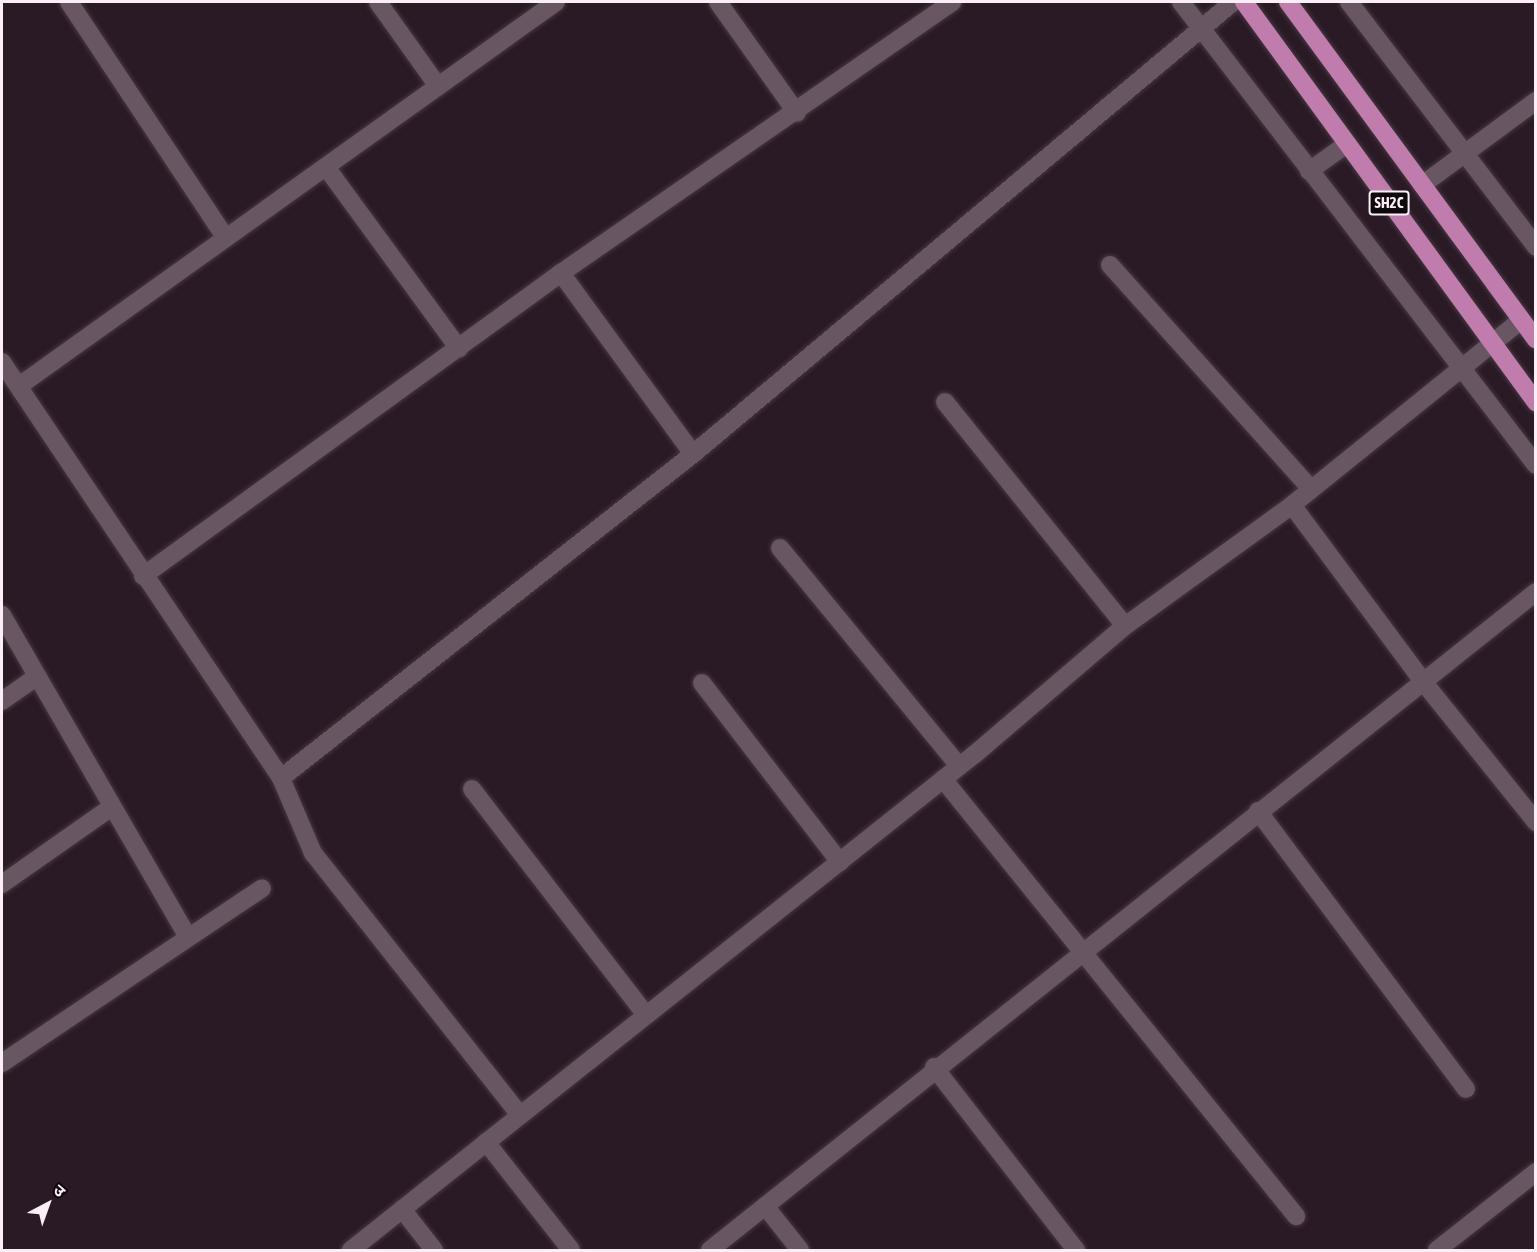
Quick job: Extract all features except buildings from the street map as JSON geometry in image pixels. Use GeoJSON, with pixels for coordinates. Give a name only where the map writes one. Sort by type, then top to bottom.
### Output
{"type":"FeatureCollection","features":[{"type":"Feature","properties":{"kind":"main road","name":"SH2C"},"geometry":{"type":"LineString","coordinates":[[1244,2],[1536,403]]}},
{"type":"Feature","properties":{"kind":"main road","name":"SH2C"},"geometry":{"type":"LineString","coordinates":[[1288,2],[1536,340]]}},
{"type":"Feature","properties":{"kind":"street"},"geometry":{"type":"LineString","coordinates":[[69,2],[226,237]]}},
{"type":"Feature","properties":{"kind":"street"},"geometry":{"type":"LineString","coordinates":[[378,2],[438,86]]}},
{"type":"Feature","properties":{"kind":"street"},"geometry":{"type":"LineString","coordinates":[[19,386],[556,2]]}},
{"type":"Feature","properties":{"kind":"street"},"geometry":{"type":"LineString","coordinates":[[718,2],[797,112]]}},
{"type":"Feature","properties":{"kind":"street"},"geometry":{"type":"LineString","coordinates":[[143,576],[561,273],[797,112],[952,2]]}},
{"type":"Feature","properties":{"kind":"street"},"geometry":{"type":"LineString","coordinates":[[1181,2],[1536,465]]}},
{"type":"Feature","properties":{"kind":"street"},"geometry":{"type":"LineString","coordinates":[[281,778],[693,454],[1233,2]]}},
{"type":"Feature","properties":{"kind":"street"},"geometry":{"type":"LineString","coordinates":[[1349,2],[1536,247]]}},
{"type":"Feature","properties":{"kind":"street"},"geometry":{"type":"LineString","coordinates":[[1422,184],[1536,101]]}},
{"type":"Feature","properties":{"kind":"street"},"geometry":{"type":"LineString","coordinates":[[1310,171],[1347,144]]}},
{"type":"Feature","properties":{"kind":"street"},"geometry":{"type":"LineString","coordinates":[[327,167],[459,349]]}},
{"type":"Feature","properties":{"kind":"street"},"geometry":{"type":"LineString","coordinates":[[1110,265],[1310,488]]}},
{"type":"Feature","properties":{"kind":"street"},"geometry":{"type":"LineString","coordinates":[[561,273],[693,454]]}},
{"type":"Feature","properties":{"kind":"street"},"geometry":{"type":"LineString","coordinates":[[351,1251],[944,779],[1125,626],[1292,505],[1310,488],[1521,320]]}},
{"type":"Feature","properties":{"kind":"street"},"geometry":{"type":"LineString","coordinates":[[2,362],[143,576],[281,778],[314,853],[520,1115]]}},
{"type":"Feature","properties":{"kind":"street"},"geometry":{"type":"LineString","coordinates":[[945,402],[1125,626]]}},
{"type":"Feature","properties":{"kind":"street"},"geometry":{"type":"LineString","coordinates":[[1292,505],[1420,679],[1536,822]]}},
{"type":"Feature","properties":{"kind":"street"},"geometry":{"type":"LineString","coordinates":[[780,548],[959,766]]}},
{"type":"Feature","properties":{"kind":"street"},"geometry":{"type":"LineString","coordinates":[[710,1251],[934,1067],[1085,950],[1420,679],[1536,592]]}},
{"type":"Feature","properties":{"kind":"street"},"geometry":{"type":"LineString","coordinates":[[2,615],[110,808],[187,935]]}},
{"type":"Feature","properties":{"kind":"street"},"geometry":{"type":"LineString","coordinates":[[2,701],[36,676]]}},
{"type":"Feature","properties":{"kind":"street"},"geometry":{"type":"LineString","coordinates":[[702,683],[840,862]]}},
{"type":"Feature","properties":{"kind":"street"},"geometry":{"type":"LineString","coordinates":[[944,779],[1085,950],[1296,1216]]}},
{"type":"Feature","properties":{"kind":"street"},"geometry":{"type":"LineString","coordinates":[[472,789],[645,1015]]}},
{"type":"Feature","properties":{"kind":"street"},"geometry":{"type":"LineString","coordinates":[[2,884],[110,808]]}},
{"type":"Feature","properties":{"kind":"street"},"geometry":{"type":"LineString","coordinates":[[1258,811],[1466,1089]]}},
{"type":"Feature","properties":{"kind":"street"},"geometry":{"type":"LineString","coordinates":[[2,1063],[187,935],[262,888]]}},
{"type":"Feature","properties":{"kind":"street"},"geometry":{"type":"LineString","coordinates":[[934,1067],[1076,1251]]}},
{"type":"Feature","properties":{"kind":"street"},"geometry":{"type":"LineString","coordinates":[[486,1142],[571,1251]]}},
{"type":"Feature","properties":{"kind":"street"},"geometry":{"type":"LineString","coordinates":[[1437,1251],[1536,1172]]}},
{"type":"Feature","properties":{"kind":"street"},"geometry":{"type":"LineString","coordinates":[[765,1206],[800,1251]]}},
{"type":"Feature","properties":{"kind":"street"},"geometry":{"type":"LineString","coordinates":[[402,1209],[434,1251]]}}]}
